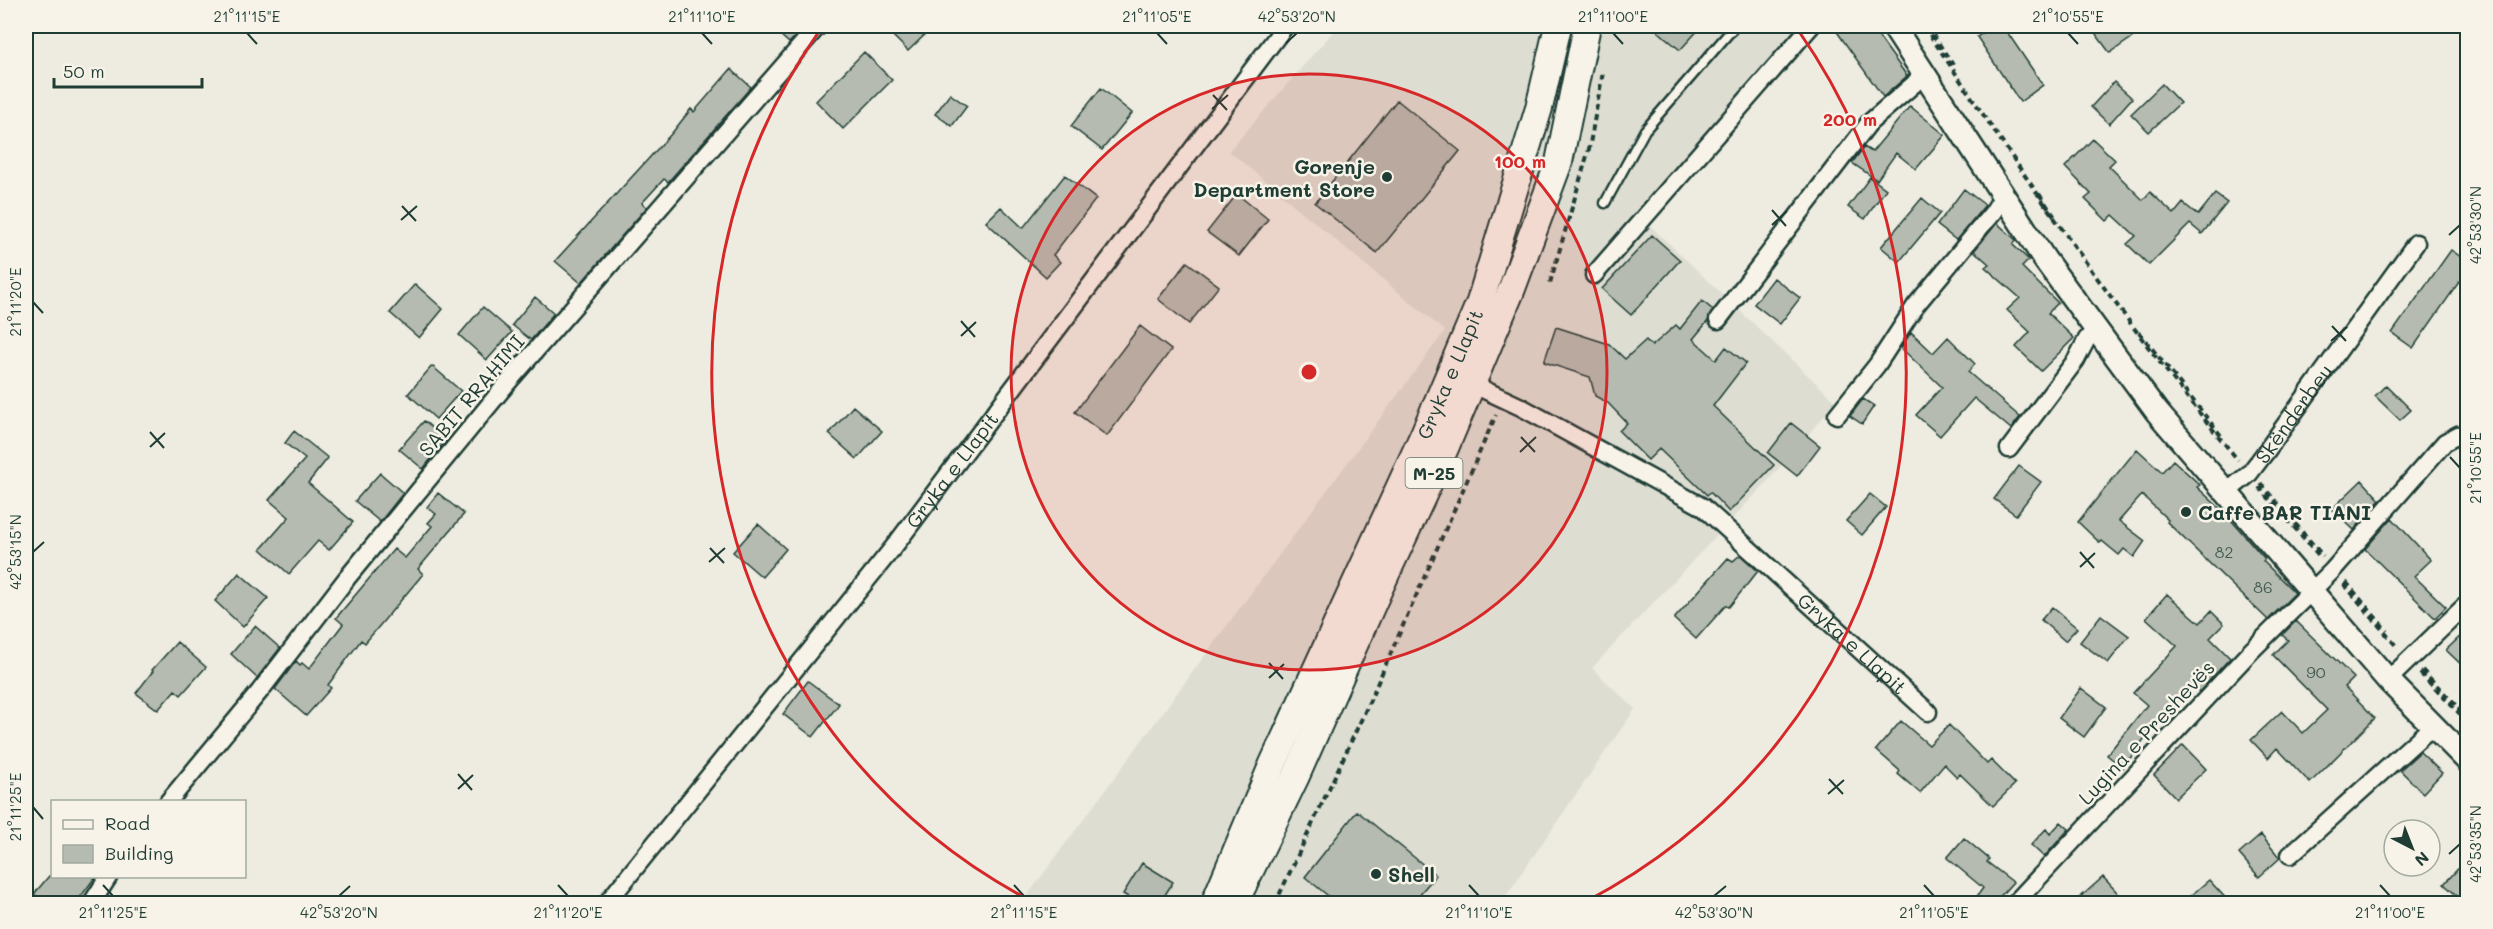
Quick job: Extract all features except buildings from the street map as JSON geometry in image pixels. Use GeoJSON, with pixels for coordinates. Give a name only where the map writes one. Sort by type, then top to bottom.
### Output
{"type":"FeatureCollection","features":[{"type":"Feature","properties":{"kind":"main road","name":"Gryka e Llapit"},"geometry":{"type":"LineString","coordinates":[[1232,902],[1272,766],[1423,436],[1480,302],[1539,108],[1558,26]]}},
{"type":"Feature","properties":{"kind":"main road","name":"Gryka e Llapit"},"geometry":{"type":"LineString","coordinates":[[1232,902],[1296,776],[1445,448],[1511,291],[1559,162],[1587,26]]}},
{"type":"Feature","properties":{"kind":"main road"},"geometry":{"type":"LineString","coordinates":[[1893,26],[2003,196],[2157,412],[2228,491],[2388,680],[2468,761]]}},
{"type":"Feature","properties":{"kind":"street","name":"SABIT RRAHIMI"},"geometry":{"type":"LineString","coordinates":[[169,800],[260,692],[347,578],[517,372],[818,26]]}},
{"type":"Feature","properties":{"kind":"street","name":"Gryka e Llapit"},"geometry":{"type":"LineString","coordinates":[[606,903],[896,544],[1285,26]]}},
{"type":"Feature","properties":{"kind":"street"},"geometry":{"type":"LineString","coordinates":[[1594,275],[1811,26]]}},
{"type":"Feature","properties":{"kind":"street"},"geometry":{"type":"LineString","coordinates":[[1718,320],[1869,123],[1914,84],[1922,74]]}},
{"type":"Feature","properties":{"kind":"street"},"geometry":{"type":"LineString","coordinates":[[1837,415],[1877,365],[1916,305],[1993,212],[2003,196]]}},
{"type":"Feature","properties":{"kind":"street","name":"Skënderbeu"},"geometry":{"type":"LineString","coordinates":[[2228,491],[2249,473],[2416,243]]}},
{"type":"Feature","properties":{"kind":"street"},"geometry":{"type":"LineString","coordinates":[[2009,449],[2076,360],[2087,339],[2098,332]]}},
{"type":"Feature","properties":{"kind":"street","name":"Gryka e Llapit"},"geometry":{"type":"LineString","coordinates":[[1472,384],[1585,441],[1703,507],[1928,712]]}},
{"type":"Feature","properties":{"kind":"street","name":"Lugina e Preshevës"},"geometry":{"type":"LineString","coordinates":[[2014,903],[2251,651],[2333,570],[2445,442],[2458,435],[2468,443]]}},
{"type":"Feature","properties":{"kind":"street"},"geometry":{"type":"LineString","coordinates":[[2388,680],[2468,603]]}},
{"type":"Feature","properties":{"kind":"street"},"geometry":{"type":"LineString","coordinates":[[2290,855],[2425,733],[2437,729]]}},
{"type":"Feature","properties":{"kind":"street"},"geometry":{"type":"LineString","coordinates":[[91,903],[108,878]]}},
{"type":"Feature","properties":{"kind":"lane"},"geometry":{"type":"LineString","coordinates":[[1605,203],[1645,130],[1736,26]]}},
{"type":"Feature","properties":{"kind":"path"},"geometry":{"type":"LineString","coordinates":[[1926,26],[2075,245],[2139,332],[2249,473],[2410,659],[2468,720]]}},
{"type":"Feature","properties":{"kind":"path"},"geometry":{"type":"LineString","coordinates":[[1275,903],[1363,716],[1503,399]]}},
{"type":"Feature","properties":{"kind":"shaded area"},"geometry":{"type":"Polygon","coordinates":[[[1338,26],[1808,26],[1641,217],[1836,402],[1767,482],[1592,668],[1635,709],[1501,903],[1021,904],[1445,331],[1229,151],[1338,26]]]}},
{"type":"Feature","properties":{"kind":"place","name":"Gorenje Department Store"},"geometry":{"type":"Point","coordinates":[1387,177]}},
{"type":"Feature","properties":{"kind":"place","name":"Caffe BAR TIANI"},"geometry":{"type":"Point","coordinates":[2186,512]}},
{"type":"Feature","properties":{"kind":"place","name":"Shell"},"geometry":{"type":"Point","coordinates":[1376,874]}}]}
